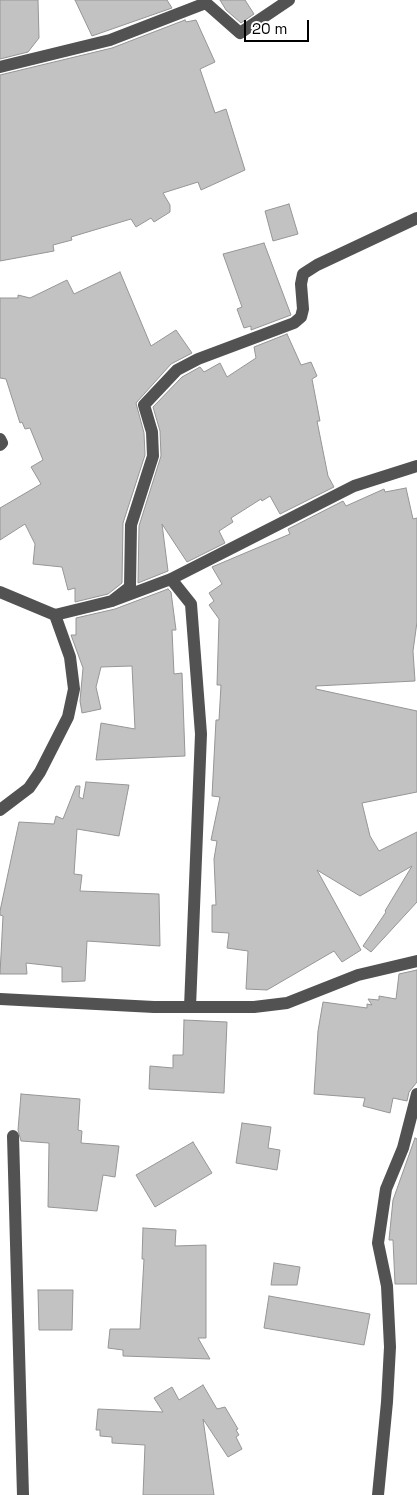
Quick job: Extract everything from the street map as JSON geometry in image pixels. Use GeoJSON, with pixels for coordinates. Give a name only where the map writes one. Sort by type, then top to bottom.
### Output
{"type":"FeatureCollection","features":[{"type":"Feature","properties":{"kind":"street"},"geometry":{"type":"LineString","coordinates":[[0,68],[110,40],[206,3],[240,33],[289,0]]}},
{"type":"Feature","properties":{"kind":"street"},"geometry":{"type":"LineString","coordinates":[[112,601],[130,587],[131,525],[152,456],[152,432],[144,405],[177,370],[198,359],[294,323],[301,317],[304,309],[301,284],[303,274],[317,265],[417,218]]}},
{"type":"Feature","properties":{"kind":"street"},"geometry":{"type":"LineString","coordinates":[[0,439],[2,443],[0,445]]}},
{"type":"Feature","properties":{"kind":"street"},"geometry":{"type":"LineString","coordinates":[[0,592],[55,615],[112,601],[171,579],[354,486],[417,466]]}},
{"type":"Feature","properties":{"kind":"street"},"geometry":{"type":"LineString","coordinates":[[171,579],[190,604],[201,734],[190,1007]]}},
{"type":"Feature","properties":{"kind":"street"},"geometry":{"type":"LineString","coordinates":[[0,810],[29,788],[40,772],[68,717],[74,689],[70,657],[55,615]]}},
{"type":"Feature","properties":{"kind":"street"},"geometry":{"type":"LineString","coordinates":[[0,999],[190,1007],[254,1007],[287,1003],[358,975],[417,961]]}},
{"type":"Feature","properties":{"kind":"street"},"geometry":{"type":"LineString","coordinates":[[378,1495],[390,1347],[387,1286],[378,1243],[386,1189],[403,1148],[417,1094]]}},
{"type":"Feature","properties":{"kind":"street"},"geometry":{"type":"LineString","coordinates":[[13,1136],[23,1495]]}},
{"type":"Feature","properties":{"kind":"building"},"geometry":{"type":"Polygon","coordinates":[[[0,0],[38,0],[39,38],[28,52],[0,59],[0,0]]]}},
{"type":"Feature","properties":{"kind":"building"},"geometry":{"type":"Polygon","coordinates":[[[75,0],[167,0],[172,8],[92,36],[75,0]]]}},
{"type":"Feature","properties":{"kind":"building"},"geometry":{"type":"Polygon","coordinates":[[[220,0],[245,0],[254,14],[241,23],[226,10],[220,0]]]}},
{"type":"Feature","properties":{"kind":"building"},"geometry":{"type":"Polygon","coordinates":[[[185,20],[186,22],[196,20],[215,62],[200,69],[215,113],[226,109],[245,170],[201,190],[198,182],[163,193],[170,205],[170,212],[154,222],[151,218],[136,227],[131,219],[71,237],[72,240],[53,245],[54,251],[0,261],[0,75],[112,48],[185,20]]]}},
{"type":"Feature","properties":{"kind":"building"},"geometry":{"type":"Polygon","coordinates":[[[289,204],[298,234],[273,241],[265,211],[289,204]]]}},
{"type":"Feature","properties":{"kind":"building"},"geometry":{"type":"Polygon","coordinates":[[[264,243],[291,315],[251,330],[251,326],[244,328],[237,309],[242,307],[223,254],[264,243]]]}},
{"type":"Feature","properties":{"kind":"building"},"geometry":{"type":"Polygon","coordinates":[[[120,272],[151,346],[176,330],[192,353],[171,364],[136,403],[144,433],[145,455],[123,523],[122,583],[108,594],[75,602],[75,588],[68,590],[62,567],[33,564],[35,544],[25,524],[0,540],[0,508],[41,484],[31,467],[43,460],[30,428],[25,429],[22,422],[20,423],[6,379],[0,378],[0,298],[18,298],[18,295],[30,298],[67,280],[74,294],[120,272]]]}},
{"type":"Feature","properties":{"kind":"building"},"geometry":{"type":"Polygon","coordinates":[[[287,334],[301,365],[311,362],[317,376],[312,379],[320,421],[317,421],[328,476],[334,487],[280,514],[270,496],[262,501],[261,499],[231,518],[233,522],[219,531],[225,543],[187,562],[162,524],[168,571],[138,583],[139,526],[161,456],[160,431],[153,407],[182,377],[200,367],[204,372],[220,363],[227,377],[256,358],[254,347],[287,334]]]}},
{"type":"Feature","properties":{"kind":"building"},"geometry":{"type":"Polygon","coordinates":[[[406,488],[413,519],[417,518],[417,622],[413,651],[415,681],[316,686],[316,689],[417,711],[417,792],[362,803],[370,836],[379,851],[417,832],[417,902],[371,952],[363,946],[386,912],[412,866],[360,896],[317,870],[361,950],[342,962],[334,951],[267,990],[246,989],[248,951],[227,948],[229,933],[212,932],[212,905],[216,905],[214,859],[217,841],[211,840],[220,797],[212,796],[216,720],[219,720],[221,685],[217,685],[219,619],[209,605],[214,601],[209,593],[222,584],[212,567],[290,534],[288,529],[343,501],[346,506],[384,489],[385,492],[406,488]]]}},
{"type":"Feature","properties":{"kind":"building"},"geometry":{"type":"Polygon","coordinates":[[[168,589],[171,592],[176,630],[172,630],[174,674],[182,673],[185,756],[96,760],[101,723],[135,729],[132,666],[101,667],[96,687],[101,709],[82,713],[80,701],[83,668],[71,635],[76,635],[76,618],[115,609],[168,589]]]}},
{"type":"Feature","properties":{"kind":"building"},"geometry":{"type":"Polygon","coordinates":[[[86,782],[129,785],[119,836],[77,829],[74,874],[82,875],[80,891],[159,894],[160,946],[87,941],[85,981],[62,982],[62,967],[26,963],[27,974],[0,974],[3,916],[0,915],[0,911],[19,822],[54,824],[56,816],[63,819],[76,786],[80,786],[79,797],[83,799],[86,782]]]}},
{"type":"Feature","properties":{"kind":"building"},"geometry":{"type":"Polygon","coordinates":[[[417,970],[417,1082],[409,1092],[407,1101],[393,1098],[390,1113],[363,1106],[365,1098],[314,1094],[318,1031],[323,1002],[367,1008],[367,1004],[372,1005],[368,999],[379,1000],[379,996],[396,999],[399,974],[417,970]]]}},
{"type":"Feature","properties":{"kind":"building"},"geometry":{"type":"Polygon","coordinates":[[[184,1020],[227,1022],[224,1093],[149,1089],[150,1066],[173,1068],[173,1055],[183,1055],[184,1020]]]}},
{"type":"Feature","properties":{"kind":"building"},"geometry":{"type":"Polygon","coordinates":[[[21,1094],[80,1099],[78,1130],[82,1131],[81,1143],[119,1146],[115,1177],[103,1175],[97,1211],[48,1207],[49,1143],[21,1141],[18,1130],[21,1094]]]}},
{"type":"Feature","properties":{"kind":"building"},"geometry":{"type":"Polygon","coordinates":[[[242,1123],[271,1127],[268,1148],[280,1150],[277,1170],[236,1163],[242,1123]]]}},
{"type":"Feature","properties":{"kind":"building"},"geometry":{"type":"Polygon","coordinates":[[[415,1138],[417,1139],[417,1284],[395,1284],[393,1240],[389,1240],[393,1200],[415,1138]]]}},
{"type":"Feature","properties":{"kind":"building"},"geometry":{"type":"Polygon","coordinates":[[[193,1142],[212,1173],[155,1207],[136,1175],[193,1142]]]}},
{"type":"Feature","properties":{"kind":"building"},"geometry":{"type":"Polygon","coordinates":[[[143,1228],[176,1230],[175,1246],[206,1245],[206,1338],[198,1338],[210,1359],[123,1356],[123,1350],[108,1348],[110,1329],[140,1329],[144,1259],[142,1259],[143,1228]]]}},
{"type":"Feature","properties":{"kind":"building"},"geometry":{"type":"Polygon","coordinates":[[[274,1263],[300,1267],[297,1285],[271,1285],[274,1263]]]}},
{"type":"Feature","properties":{"kind":"building"},"geometry":{"type":"Polygon","coordinates":[[[38,1290],[73,1290],[72,1330],[39,1330],[38,1290]]]}},
{"type":"Feature","properties":{"kind":"building"},"geometry":{"type":"Polygon","coordinates":[[[269,1296],[370,1314],[364,1345],[264,1328],[269,1296]]]}},
{"type":"Feature","properties":{"kind":"building"},"geometry":{"type":"Polygon","coordinates":[[[203,1385],[217,1409],[225,1407],[238,1429],[236,1430],[239,1435],[236,1437],[242,1449],[228,1457],[203,1419],[214,1495],[143,1495],[145,1445],[112,1443],[112,1437],[100,1436],[100,1430],[96,1430],[98,1409],[163,1412],[154,1398],[172,1387],[179,1400],[203,1385]]]}}]}
